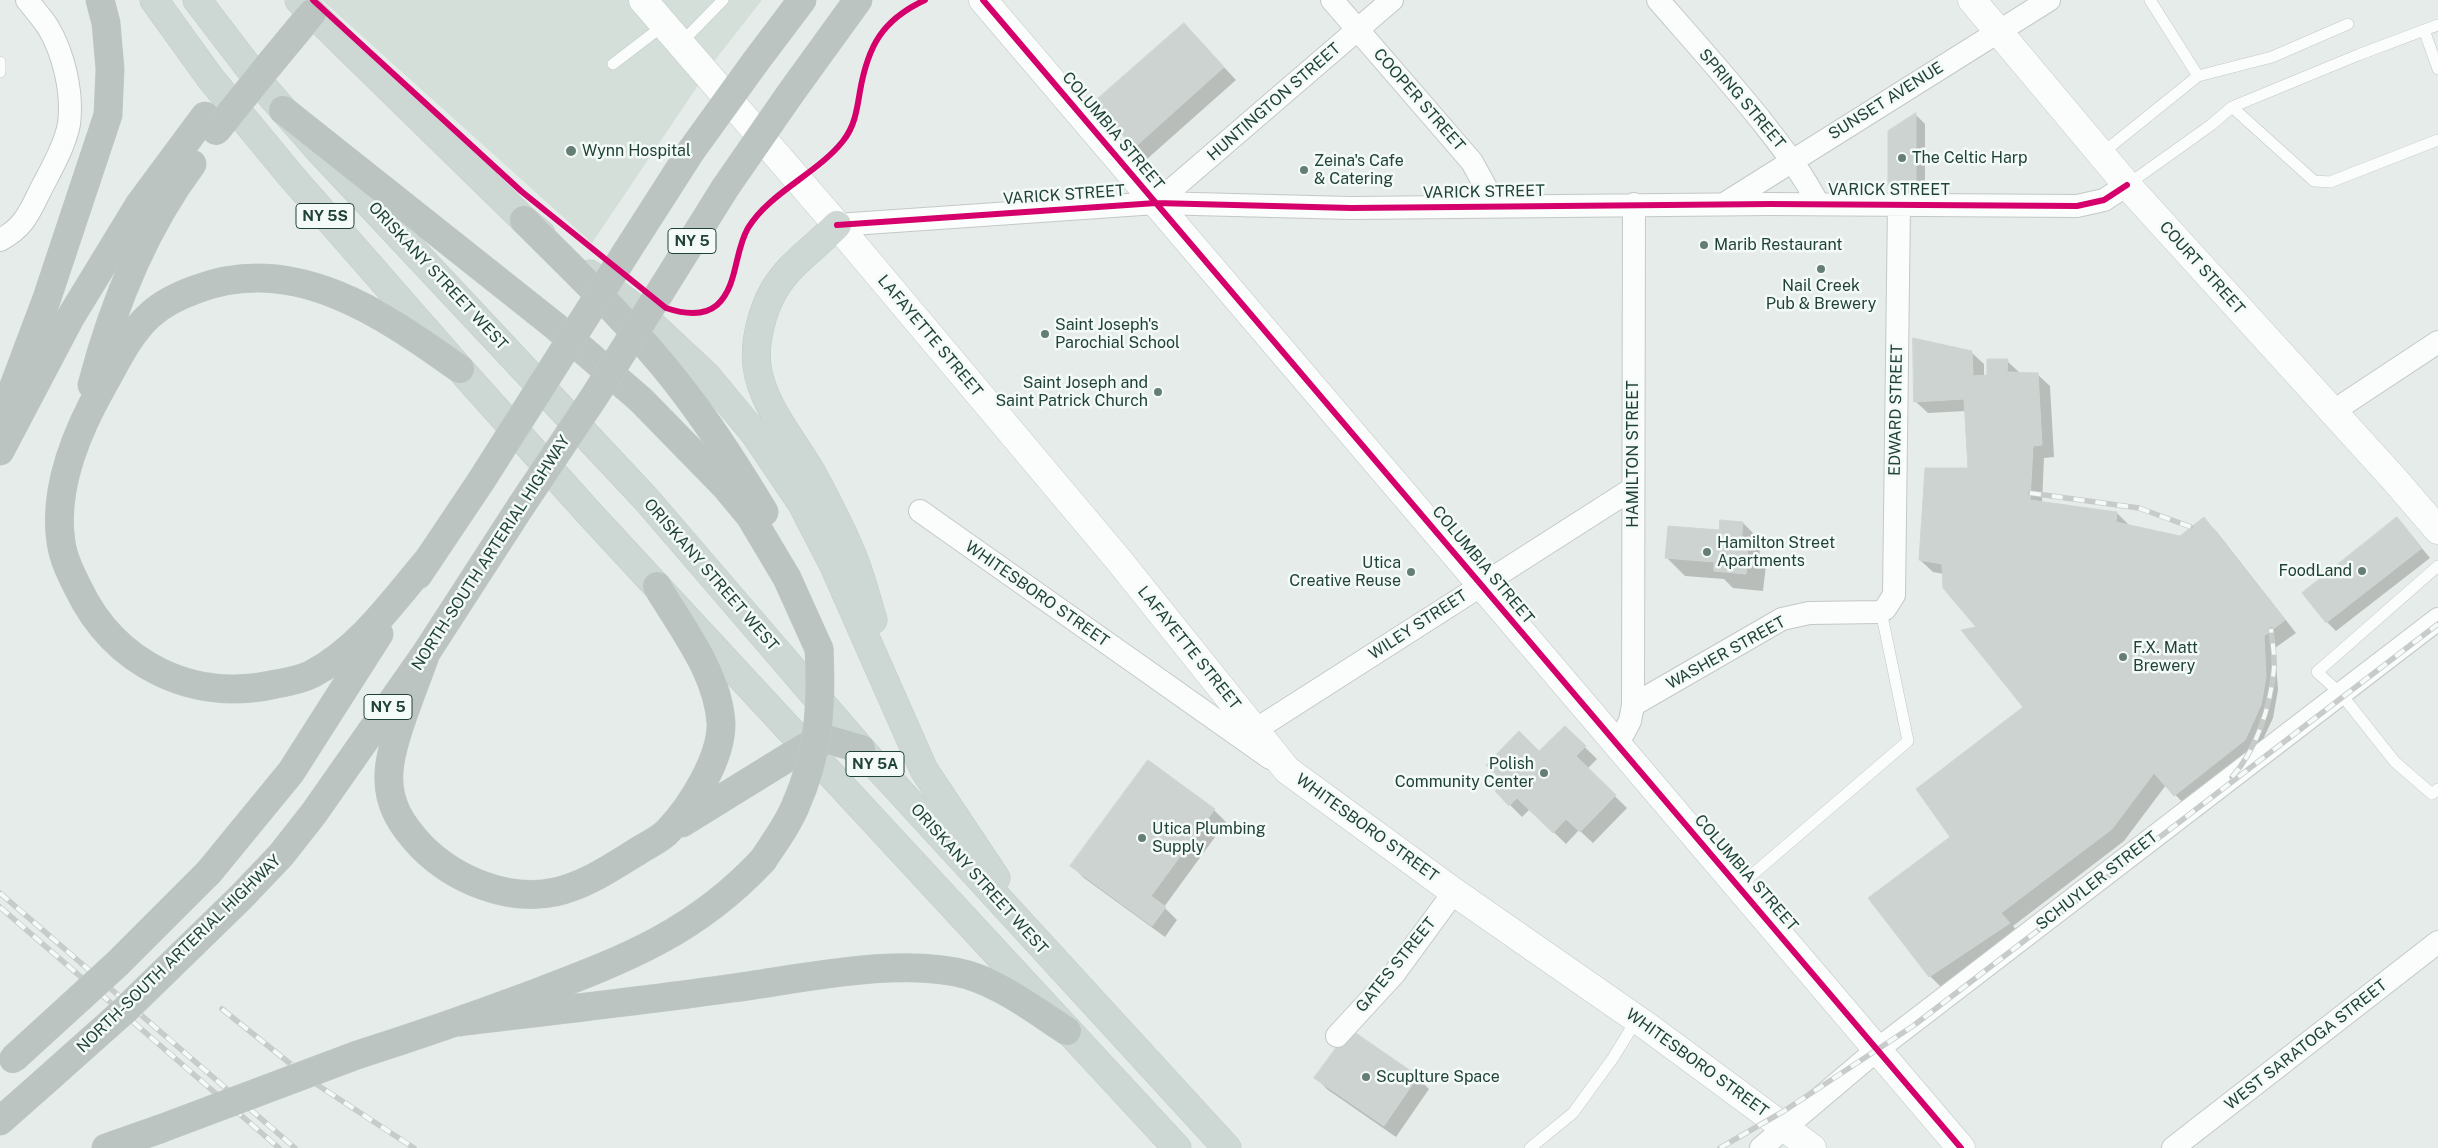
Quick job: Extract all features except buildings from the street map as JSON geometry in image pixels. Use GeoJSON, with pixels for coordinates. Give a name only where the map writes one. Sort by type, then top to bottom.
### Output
{"type":"FeatureCollection","features":[{"type":"Feature","properties":{"kind":"highway"},"geometry":{"type":"LineString","coordinates":[[0,423],[47,298],[108,115],[110,69],[106,23],[100,0]]}},
{"type":"Feature","properties":{"kind":"highway","name":"NY 5"},"geometry":{"type":"LineString","coordinates":[[6,1064],[117,964],[209,872],[291,772],[481,481],[691,151],[802,0]]}},
{"type":"Feature","properties":{"kind":"highway","name":"NORTH-SOUTH ARTERIAL HIGHWAY"},"geometry":{"type":"LineString","coordinates":[[0,1121],[44,1084],[126,1009],[241,897],[281,855],[314,813],[426,653],[726,188],[790,94],[858,0]]}},
{"type":"Feature","properties":{"kind":"highway"},"geometry":{"type":"LineString","coordinates":[[0,450],[70,318],[139,205],[210,124],[308,3]]}},
{"type":"Feature","properties":{"kind":"highway"},"geometry":{"type":"LineString","coordinates":[[283,110],[555,326],[640,400],[725,486],[750,516],[788,578],[819,649]]}},
{"type":"Feature","properties":{"kind":"highway"},"geometry":{"type":"LineString","coordinates":[[210,124],[133,262],[105,336],[68,471],[58,517],[61,546],[69,570],[82,598],[114,641],[134,657],[166,676],[191,685],[220,690],[254,689],[310,675],[334,661],[353,645],[428,560]]}},
{"type":"Feature","properties":{"kind":"highway"},"geometry":{"type":"LineString","coordinates":[[106,1148],[357,1055],[459,1022],[623,960],[694,922],[737,888],[763,860],[794,809],[811,765],[817,740],[822,697],[819,649],[814,619],[806,590],[790,556],[744,477],[675,380],[617,315],[524,220]]}},
{"type":"Feature","properties":{"kind":"highway"},"geometry":{"type":"LineString","coordinates":[[82,422],[132,335],[150,315],[179,295],[217,281],[267,276],[297,280],[335,293],[414,336],[460,369]]}},
{"type":"Feature","properties":{"kind":"highway"},"geometry":{"type":"LineString","coordinates":[[657,586],[705,668],[718,697],[721,725],[717,748],[695,797],[667,832]]}},
{"type":"Feature","properties":{"kind":"highway"},"geometry":{"type":"LineString","coordinates":[[426,653],[393,751],[389,781],[397,816],[409,834],[448,869],[496,890],[527,894],[554,892],[580,884],[805,747],[830,740],[861,749]]}},
{"type":"Feature","properties":{"kind":"highway"},"geometry":{"type":"LineString","coordinates":[[459,1022],[652,999],[884,968],[933,968],[969,976],[1017,998],[1067,1031]]}},
{"type":"Feature","properties":{"kind":"main road","name":"NY 5S"},"geometry":{"type":"LineString","coordinates":[[154,0],[211,79],[285,169],[508,422]]}},
{"type":"Feature","properties":{"kind":"main road","name":"ORISKANY STREET WEST"},"geometry":{"type":"LineString","coordinates":[[198,0],[283,110],[531,374],[646,500],[861,749],[1227,1148]]}},
{"type":"Feature","properties":{"kind":"main road"},"geometry":{"type":"LineString","coordinates":[[308,3],[524,220],[631,305],[706,375],[754,433],[802,504],[833,564],[924,770],[1042,948]]}},
{"type":"Feature","properties":{"kind":"main road"},"geometry":{"type":"LineString","coordinates":[[837,225],[796,261],[775,289],[767,304],[756,348],[757,367],[763,390],[812,475],[854,560],[875,625],[879,671]]}},
{"type":"Feature","properties":{"kind":"main road","name":"NY 5A"},"geometry":{"type":"LineString","coordinates":[[508,422],[805,747],[1177,1148]]}},
{"type":"Feature","properties":{"kind":"street"},"geometry":{"type":"LineString","coordinates":[[0,240],[15,232],[24,221],[54,162],[68,124],[69,95],[63,64],[48,27],[27,0]]}},
{"type":"Feature","properties":{"kind":"street","name":"LAFAYETTE STREET"},"geometry":{"type":"LineString","coordinates":[[643,0],[837,225],[1117,558],[1287,770]]}},
{"type":"Feature","properties":{"kind":"street","name":"COLUMBIA STREET"},"geometry":{"type":"LineString","coordinates":[[983,0],[1961,1148]]}},
{"type":"Feature","properties":{"kind":"street","name":"COOPER STREET"},"geometry":{"type":"LineString","coordinates":[[1332,0],[1472,162],[1496,206]]}},
{"type":"Feature","properties":{"kind":"street","name":"HUNTINGTON STREET"},"geometry":{"type":"LineString","coordinates":[[1156,203],[1392,0]]}},
{"type":"Feature","properties":{"kind":"street","name":"SPRING STREET"},"geometry":{"type":"LineString","coordinates":[[1658,0],[1734,88],[1792,160],[1805,178],[1818,204]]}},
{"type":"Feature","properties":{"kind":"street","name":"COURT STREET"},"geometry":{"type":"LineString","coordinates":[[1972,0],[2128,185],[2332,412],[2396,480],[2438,530]]}},
{"type":"Feature","properties":{"kind":"street","name":"SUNSET AVENUE"},"geometry":{"type":"LineString","coordinates":[[1724,204],[2049,0]]}},
{"type":"Feature","properties":{"kind":"street","name":"VARICK STREET"},"geometry":{"type":"LineString","coordinates":[[837,225],[1156,203],[1351,208],[1634,204],[2077,206],[2104,200],[2128,185]]}},
{"type":"Feature","properties":{"kind":"street","name":"HAMILTON STREET"},"geometry":{"type":"LineString","coordinates":[[1616,744],[1630,721],[1633,704],[1634,204]]}},
{"type":"Feature","properties":{"kind":"street","name":"EDWARD STREET"},"geometry":{"type":"LineString","coordinates":[[1881,610],[1885,609],[1894,595],[1899,204]]}},
{"type":"Feature","properties":{"kind":"street"},"geometry":{"type":"LineString","coordinates":[[2332,412],[2438,342]]}},
{"type":"Feature","properties":{"kind":"street","name":"WILEY STREET"},"geometry":{"type":"LineString","coordinates":[[1255,730],[1632,489]]}},
{"type":"Feature","properties":{"kind":"street","name":"WHITESBORO STREET"},"geometry":{"type":"LineString","coordinates":[[920,511],[1287,770],[1454,892],[1637,1019],[1812,1148]]}},
{"type":"Feature","properties":{"kind":"street","name":"WASHER STREET"},"geometry":{"type":"LineString","coordinates":[[1633,704],[1782,619],[1809,613],[1881,610]]}},
{"type":"Feature","properties":{"kind":"street","name":"SCHUYLER STREET"},"geometry":{"type":"LineString","coordinates":[[1761,1148],[1878,1049],[2438,619]]}},
{"type":"Feature","properties":{"kind":"street","name":"GATES STREET"},"geometry":{"type":"LineString","coordinates":[[1337,1036],[1394,974],[1454,892]]}},
{"type":"Feature","properties":{"kind":"street","name":"WEST SARATOGA STREET"},"geometry":{"type":"LineString","coordinates":[[2173,1148],[2438,942]]}},
{"type":"Feature","properties":{"kind":"lane"},"geometry":{"type":"LineString","coordinates":[[613,64],[673,34],[724,0]]}},
{"type":"Feature","properties":{"kind":"lane"},"geometry":{"type":"LineString","coordinates":[[2150,0],[2198,76]]}},
{"type":"Feature","properties":{"kind":"lane"},"geometry":{"type":"LineString","coordinates":[[2101,154],[2198,76],[2272,57],[2348,24]]}},
{"type":"Feature","properties":{"kind":"lane"},"geometry":{"type":"LineString","coordinates":[[2128,185],[2211,125],[2232,107],[2438,25]]}},
{"type":"Feature","properties":{"kind":"lane"},"geometry":{"type":"LineString","coordinates":[[2424,30],[2438,69]]}},
{"type":"Feature","properties":{"kind":"lane"},"geometry":{"type":"LineString","coordinates":[[0,62],[0,72]]}},
{"type":"Feature","properties":{"kind":"lane"},"geometry":{"type":"LineString","coordinates":[[2232,107],[2314,181],[2330,182],[2438,140]]}},
{"type":"Feature","properties":{"kind":"lane"},"geometry":{"type":"LineString","coordinates":[[2438,566],[2317,672],[2341,694],[2395,762],[2432,794],[2438,789]]}},
{"type":"Feature","properties":{"kind":"lane"},"geometry":{"type":"LineString","coordinates":[[1739,886],[1908,741],[1881,610]]}},
{"type":"Feature","properties":{"kind":"lane"},"geometry":{"type":"LineString","coordinates":[[1530,1148],[1573,1114],[1613,1058],[1637,1019]]}},
{"type":"Feature","properties":{"kind":"shaded area","name":"Wynn Hospital"},"geometry":{"type":"Polygon","coordinates":[[[322,0],[762,0],[715,60],[592,243],[322,0]]]}},
{"type":"Feature","properties":{"kind":"railway"},"geometry":{"type":"LineString","coordinates":[[2030,493],[2139,508],[2191,527]]}},
{"type":"Feature","properties":{"kind":"railway"},"geometry":{"type":"LineString","coordinates":[[1720,1148],[1784,1111],[1913,1026],[2438,624]]}},
{"type":"Feature","properties":{"kind":"railway"},"geometry":{"type":"LineString","coordinates":[[2232,777],[2249,753],[2261,726],[2270,696],[2274,667],[2271,629]]}},
{"type":"Feature","properties":{"kind":"railway"},"geometry":{"type":"LineString","coordinates":[[0,893],[295,1148]]}},
{"type":"Feature","properties":{"kind":"railway"},"geometry":{"type":"LineString","coordinates":[[0,907],[279,1148]]}},
{"type":"Feature","properties":{"kind":"railway"},"geometry":{"type":"LineString","coordinates":[[222,1009],[313,1082],[414,1148]]}},
{"type":"Feature","properties":{"kind":"cycle path"},"geometry":{"type":"LineString","coordinates":[[313,0],[521,191],[666,308],[692,313],[711,309],[724,297],[729,288],[744,237],[757,216],[768,204],[821,163],[843,141],[853,123],[867,61],[879,36],[898,16],[925,0]]}},
{"type":"Feature","properties":{"kind":"cycle path"},"geometry":{"type":"LineString","coordinates":[[983,0],[1961,1148]]}},
{"type":"Feature","properties":{"kind":"cycle path"},"geometry":{"type":"LineString","coordinates":[[837,225],[1156,203],[1351,208],[1770,204],[2077,206],[2104,200],[2127,185]]}},
{"type":"Feature","properties":{"kind":"place","name":"Wynn Hospital"},"geometry":{"type":"Point","coordinates":[571,151]}},
{"type":"Feature","properties":{"kind":"place","name":"The Celtic Harp"},"geometry":{"type":"Point","coordinates":[1902,158]}},
{"type":"Feature","properties":{"kind":"place","name":"Zeina's Cafe & Catering"},"geometry":{"type":"Point","coordinates":[1304,170]}},
{"type":"Feature","properties":{"kind":"place","name":"Marib Restaurant"},"geometry":{"type":"Point","coordinates":[1704,245]}},
{"type":"Feature","properties":{"kind":"place","name":"Nail Creek Pub & Brewery"},"geometry":{"type":"Point","coordinates":[1821,269]}},
{"type":"Feature","properties":{"kind":"place","name":"Saint Joseph's Parochial School"},"geometry":{"type":"Point","coordinates":[1045,334]}},
{"type":"Feature","properties":{"kind":"place","name":"Saint Joseph and Saint Patrick Church"},"geometry":{"type":"Point","coordinates":[1158,392]}},
{"type":"Feature","properties":{"kind":"place","name":"Hamilton Street Apartments"},"geometry":{"type":"Point","coordinates":[1707,552]}},
{"type":"Feature","properties":{"kind":"place","name":"FoodLand"},"geometry":{"type":"Point","coordinates":[2362,571]}},
{"type":"Feature","properties":{"kind":"place","name":"Utica Creative Reuse"},"geometry":{"type":"Point","coordinates":[1411,572]}},
{"type":"Feature","properties":{"kind":"place","name":"F.X. Matt Brewery"},"geometry":{"type":"Point","coordinates":[2123,657]}},
{"type":"Feature","properties":{"kind":"place","name":"Polish Community Center"},"geometry":{"type":"Point","coordinates":[1544,773]}},
{"type":"Feature","properties":{"kind":"place","name":"Utica Plumbing Supply"},"geometry":{"type":"Point","coordinates":[1142,838]}},
{"type":"Feature","properties":{"kind":"place","name":"Scuplture Space"},"geometry":{"type":"Point","coordinates":[1366,1077]}}]}
